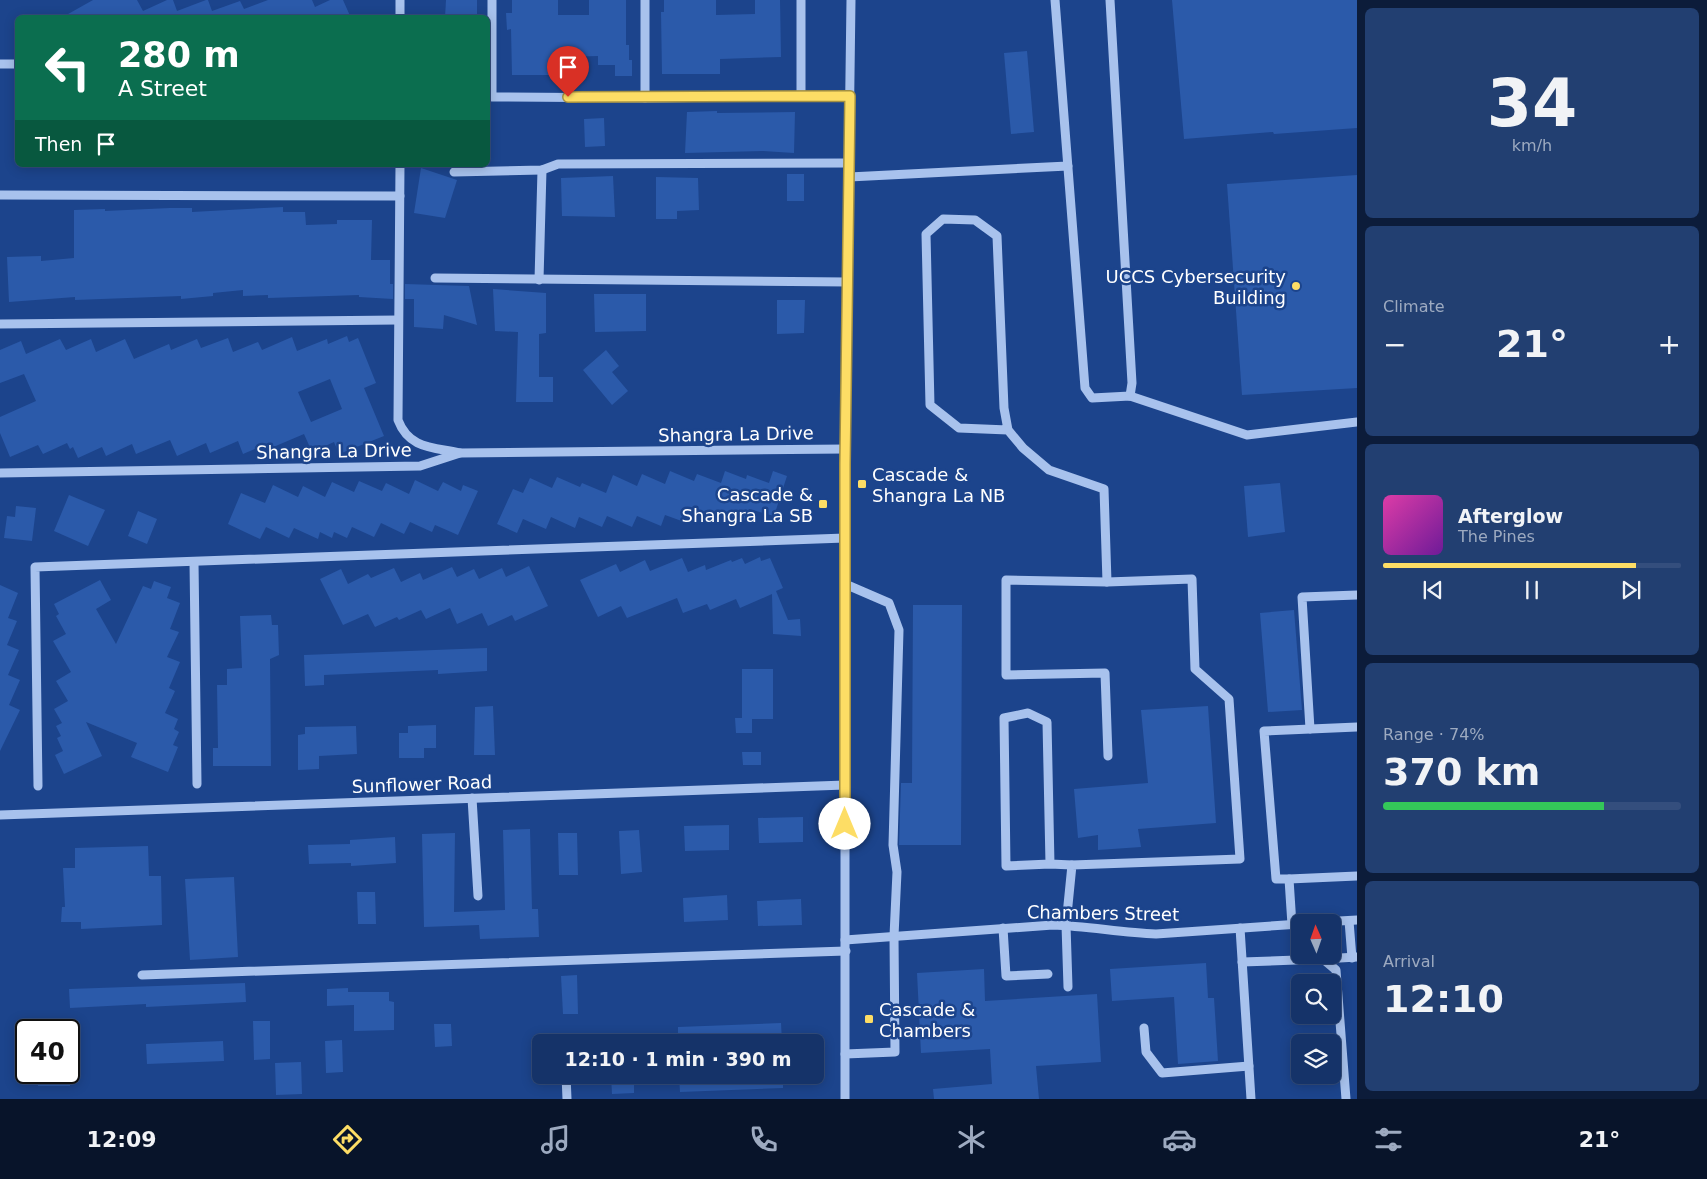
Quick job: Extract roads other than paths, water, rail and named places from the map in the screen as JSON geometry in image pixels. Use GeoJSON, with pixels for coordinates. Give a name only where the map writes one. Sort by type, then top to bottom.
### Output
{"type":"FeatureCollection","features":[{"type":"Feature","properties":{"kind":"street"},"geometry":{"type":"LineString","coordinates":[[400,0],[400,15]]}},
{"type":"Feature","properties":{"kind":"street"},"geometry":{"type":"LineString","coordinates":[[492,0],[492,97],[850,96]]}},
{"type":"Feature","properties":{"kind":"street"},"geometry":{"type":"LineString","coordinates":[[645,0],[645,98]]}},
{"type":"Feature","properties":{"kind":"street"},"geometry":{"type":"LineString","coordinates":[[801,0],[801,97]]}},
{"type":"Feature","properties":{"kind":"street"},"geometry":{"type":"LineString","coordinates":[[845,1099],[845,538],[851,0]]}},
{"type":"Feature","properties":{"kind":"street"},"geometry":{"type":"LineString","coordinates":[[1055,0],[1085,388],[1092,398],[1130,396],[1247,436],[1357,422]]}},
{"type":"Feature","properties":{"kind":"street"},"geometry":{"type":"LineString","coordinates":[[1110,0],[1132,383],[1130,396]]}},
{"type":"Feature","properties":{"kind":"street"},"geometry":{"type":"LineString","coordinates":[[0,64],[15,64]]}},
{"type":"Feature","properties":{"kind":"street"},"geometry":{"type":"LineString","coordinates":[[454,172],[542,170],[558,164],[849,163]]}},
{"type":"Feature","properties":{"kind":"street"},"geometry":{"type":"LineString","coordinates":[[849,177],[1068,166]]}},
{"type":"Feature","properties":{"kind":"street"},"geometry":{"type":"LineString","coordinates":[[400,167],[398,420],[403,432],[411,440],[429,447],[460,453]]}},
{"type":"Feature","properties":{"kind":"street"},"geometry":{"type":"LineString","coordinates":[[539,280],[542,170]]}},
{"type":"Feature","properties":{"kind":"street"},"geometry":{"type":"LineString","coordinates":[[0,195],[400,196]]}},
{"type":"Feature","properties":{"kind":"street"},"geometry":{"type":"LineString","coordinates":[[1008,430],[959,428],[930,405],[926,234],[943,219],[975,220],[997,236],[1004,408],[1008,430],[1023,448],[1049,470],[1104,489],[1107,582]]}},
{"type":"Feature","properties":{"kind":"street"},"geometry":{"type":"LineString","coordinates":[[435,278],[848,282]]}},
{"type":"Feature","properties":{"kind":"street"},"geometry":{"type":"LineString","coordinates":[[0,324],[398,320]]}},
{"type":"Feature","properties":{"kind":"street","name":"Shangra La Drive"},"geometry":{"type":"LineString","coordinates":[[0,473],[420,466],[460,453],[846,449]]}},
{"type":"Feature","properties":{"kind":"street"},"geometry":{"type":"LineString","coordinates":[[38,786],[34,567],[845,538]]}},
{"type":"Feature","properties":{"kind":"street"},"geometry":{"type":"LineString","coordinates":[[194,562],[197,784]]}},
{"type":"Feature","properties":{"kind":"street"},"geometry":{"type":"LineString","coordinates":[[1050,864],[1047,722],[1028,713],[1004,718],[1006,866],[1240,859],[1229,699],[1195,669],[1192,579],[1107,582],[1006,580],[1006,675],[1105,674],[1108,756]]}},
{"type":"Feature","properties":{"kind":"street"},"geometry":{"type":"LineString","coordinates":[[845,1054],[895,1052],[894,936],[898,872],[893,846],[899,630],[889,603],[846,584]]}},
{"type":"Feature","properties":{"kind":"street"},"geometry":{"type":"LineString","coordinates":[[1310,729],[1302,597],[1357,594]]}},
{"type":"Feature","properties":{"kind":"street"},"geometry":{"type":"LineString","coordinates":[[1357,727],[1264,731],[1276,880],[1357,876]]}},
{"type":"Feature","properties":{"kind":"street","name":"Sunflower Road"},"geometry":{"type":"LineString","coordinates":[[0,815],[845,785]]}},
{"type":"Feature","properties":{"kind":"street"},"geometry":{"type":"LineString","coordinates":[[472,798],[478,896]]}},
{"type":"Feature","properties":{"kind":"street"},"geometry":{"type":"LineString","coordinates":[[1068,987],[1066,925],[1072,865]]}},
{"type":"Feature","properties":{"kind":"street"},"geometry":{"type":"LineString","coordinates":[[1289,879],[1294,914]]}},
{"type":"Feature","properties":{"kind":"street"},"geometry":{"type":"LineString","coordinates":[[1341,958],[1354,958],[1353,920]]}},
{"type":"Feature","properties":{"kind":"street","name":"Chambers Street"},"geometry":{"type":"LineString","coordinates":[[845,940],[1066,925],[1133,933],[1291,924]]}},
{"type":"Feature","properties":{"kind":"street"},"geometry":{"type":"LineString","coordinates":[[1003,928],[1006,976],[1048,974]]}},
{"type":"Feature","properties":{"kind":"street"},"geometry":{"type":"LineString","coordinates":[[1240,928],[1251,1099]]}},
{"type":"Feature","properties":{"kind":"street"},"geometry":{"type":"LineString","coordinates":[[142,975],[846,950]]}},
{"type":"Feature","properties":{"kind":"street"},"geometry":{"type":"LineString","coordinates":[[1242,962],[1291,960]]}},
{"type":"Feature","properties":{"kind":"street"},"geometry":{"type":"LineString","coordinates":[[1329,964],[1336,970],[1346,1099]]}},
{"type":"Feature","properties":{"kind":"street"},"geometry":{"type":"LineString","coordinates":[[1144,1028],[1146,1052],[1162,1073],[1249,1066]]}},
{"type":"Feature","properties":{"kind":"street"},"geometry":{"type":"LineString","coordinates":[[566,1084],[567,1099]]}},
{"type":"Feature","properties":{"kind":"place","name":"UCCS Cybersecurity Building"},"geometry":{"type":"Point","coordinates":[1296,286]}},
{"type":"Feature","properties":{"kind":"place","name":"Cascade & Shangra La NB"},"geometry":{"type":"Point","coordinates":[862,484]}},
{"type":"Feature","properties":{"kind":"place","name":"Cascade & Shangra La SB"},"geometry":{"type":"Point","coordinates":[823,504]}},
{"type":"Feature","properties":{"kind":"place","name":"Cascade & Chambers"},"geometry":{"type":"Point","coordinates":[869,1019]}}]}
